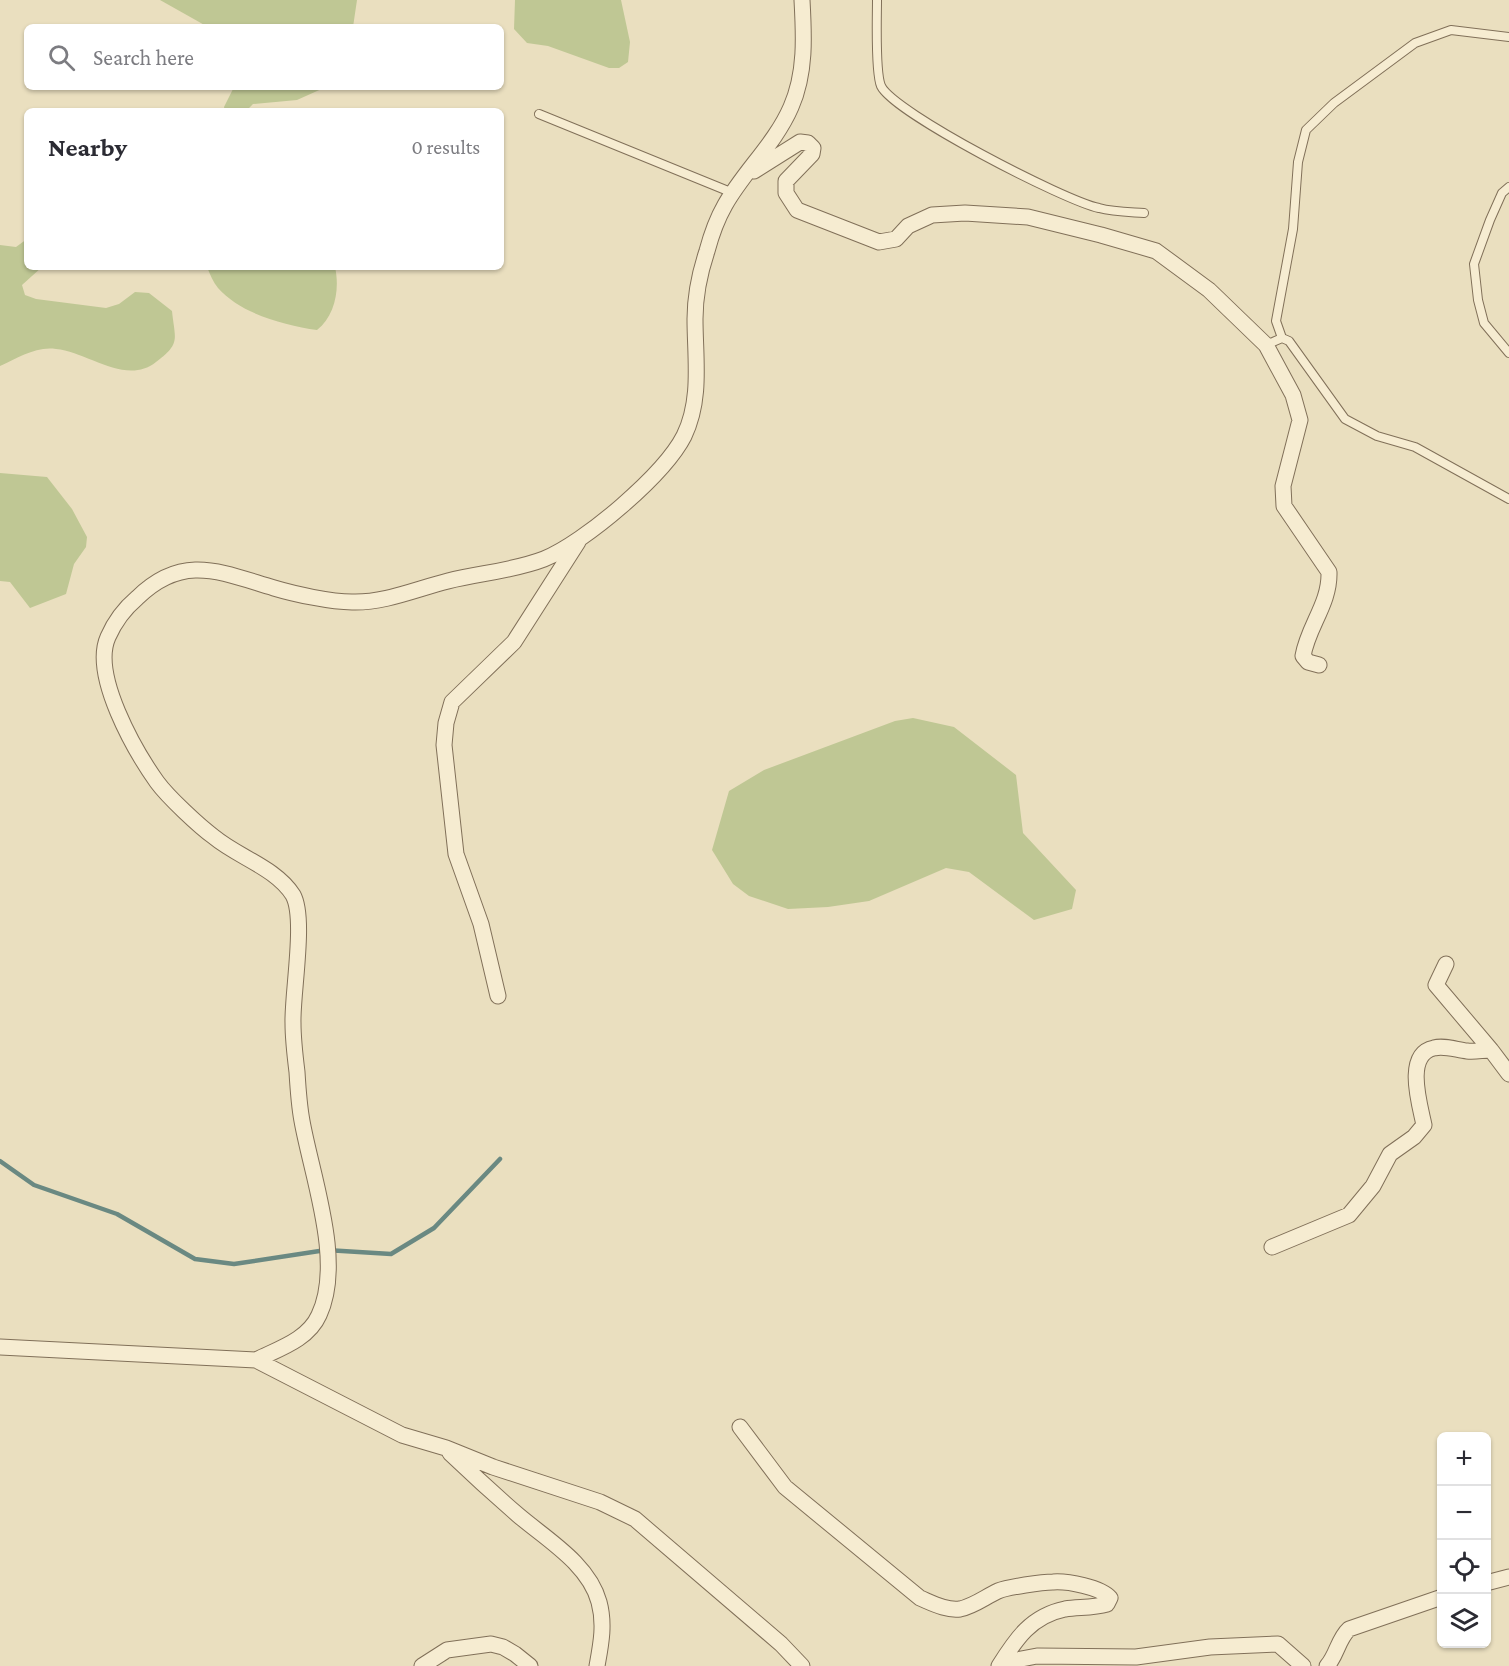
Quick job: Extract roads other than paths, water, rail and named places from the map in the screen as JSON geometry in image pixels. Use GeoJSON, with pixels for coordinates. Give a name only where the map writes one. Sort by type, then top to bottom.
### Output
{"type":"FeatureCollection","features":[{"type":"Feature","properties":{"kind":"street"},"geometry":{"type":"LineString","coordinates":[[256,1360],[294,1341],[308,1331],[319,1317],[329,1281],[324,1222],[301,1117],[292,1023],[299,913],[293,896],[275,876],[213,837],[160,786],[132,740],[113,700],[104,663],[105,642],[122,612],[152,583],[168,575],[193,570],[227,573],[280,590],[348,603],[378,601],[452,580],[520,567],[546,558],[580,540],[626,502],[658,470],[684,436],[694,399],[698,363],[695,306],[702,267],[723,207],[774,138],[792,104],[804,49],[802,0]]}},
{"type":"Feature","properties":{"kind":"street"},"geometry":{"type":"LineString","coordinates":[[746,176],[800,142],[808,143],[813,148],[812,154],[786,181],[786,193],[797,210],[879,242],[896,239],[908,226],[932,215],[965,213],[1028,218],[1156,251],[1209,290],[1266,345],[1293,394],[1300,420],[1283,486],[1284,506],[1329,572],[1329,585],[1318,618],[1304,647],[1303,656],[1308,662],[1319,664]]}},
{"type":"Feature","properties":{"kind":"street"},"geometry":{"type":"LineString","coordinates":[[498,996],[481,924],[456,854],[444,746],[446,723],[452,702],[514,642],[580,540]]}},
{"type":"Feature","properties":{"kind":"street"},"geometry":{"type":"LineString","coordinates":[[1446,964],[1436,985],[1509,1074]]}},
{"type":"Feature","properties":{"kind":"street"},"geometry":{"type":"LineString","coordinates":[[1272,1246],[1349,1215],[1373,1186],[1390,1154],[1414,1137],[1424,1125],[1416,1086],[1416,1070],[1422,1055],[1434,1048],[1470,1052],[1491,1050]]}},
{"type":"Feature","properties":{"kind":"street"},"geometry":{"type":"LineString","coordinates":[[0,1347],[256,1360],[402,1435],[600,1502],[635,1520],[781,1644],[802,1666]]}},
{"type":"Feature","properties":{"kind":"street"},"geometry":{"type":"LineString","coordinates":[[740,1427],[785,1487],[920,1598],[941,1607],[958,1609],[978,1602],[1000,1590],[1053,1582],[1093,1588],[1107,1594],[1110,1598],[1107,1604],[1064,1609],[1038,1620],[1019,1635],[1001,1666]]}},
{"type":"Feature","properties":{"kind":"street"},"geometry":{"type":"LineString","coordinates":[[446,1448],[479,1481],[568,1557],[587,1578],[599,1601],[603,1629],[597,1666]]}},
{"type":"Feature","properties":{"kind":"street"},"geometry":{"type":"LineString","coordinates":[[1491,1582],[1509,1577]]}},
{"type":"Feature","properties":{"kind":"street"},"geometry":{"type":"LineString","coordinates":[[1327,1666],[1335,1654],[1342,1635],[1349,1629],[1437,1599]]}},
{"type":"Feature","properties":{"kind":"street"},"geometry":{"type":"LineString","coordinates":[[422,1666],[447,1650],[491,1644],[515,1653],[530,1666]]}},
{"type":"Feature","properties":{"kind":"street"},"geometry":{"type":"LineString","coordinates":[[1001,1666],[1037,1656],[1136,1657],[1210,1647],[1278,1644],[1303,1666]]}},
{"type":"Feature","properties":{"kind":"lane"},"geometry":{"type":"LineString","coordinates":[[877,0],[878,71],[882,87],[896,102],[965,145],[1052,191],[1099,208],[1144,213]]}},
{"type":"Feature","properties":{"kind":"lane"},"geometry":{"type":"LineString","coordinates":[[1282,338],[1276,321],[1293,229],[1298,162],[1306,130],[1334,103],[1415,43],[1451,30],[1509,37]]}},
{"type":"Feature","properties":{"kind":"lane"},"geometry":{"type":"LineString","coordinates":[[539,114],[733,193]]}},
{"type":"Feature","properties":{"kind":"lane"},"geometry":{"type":"LineString","coordinates":[[1509,188],[1502,193],[1474,264],[1478,300],[1484,323],[1509,353]]}},
{"type":"Feature","properties":{"kind":"lane"},"geometry":{"type":"LineString","coordinates":[[1266,345],[1282,338],[1289,341],[1345,419],[1377,436],[1414,447],[1509,499]]}},
{"type":"Feature","properties":{"kind":"waterway"},"geometry":{"type":"LineString","coordinates":[[0,1161],[34,1185],[117,1214],[195,1259],[234,1264],[326,1250],[391,1254],[434,1228],[500,1159]]}}]}
